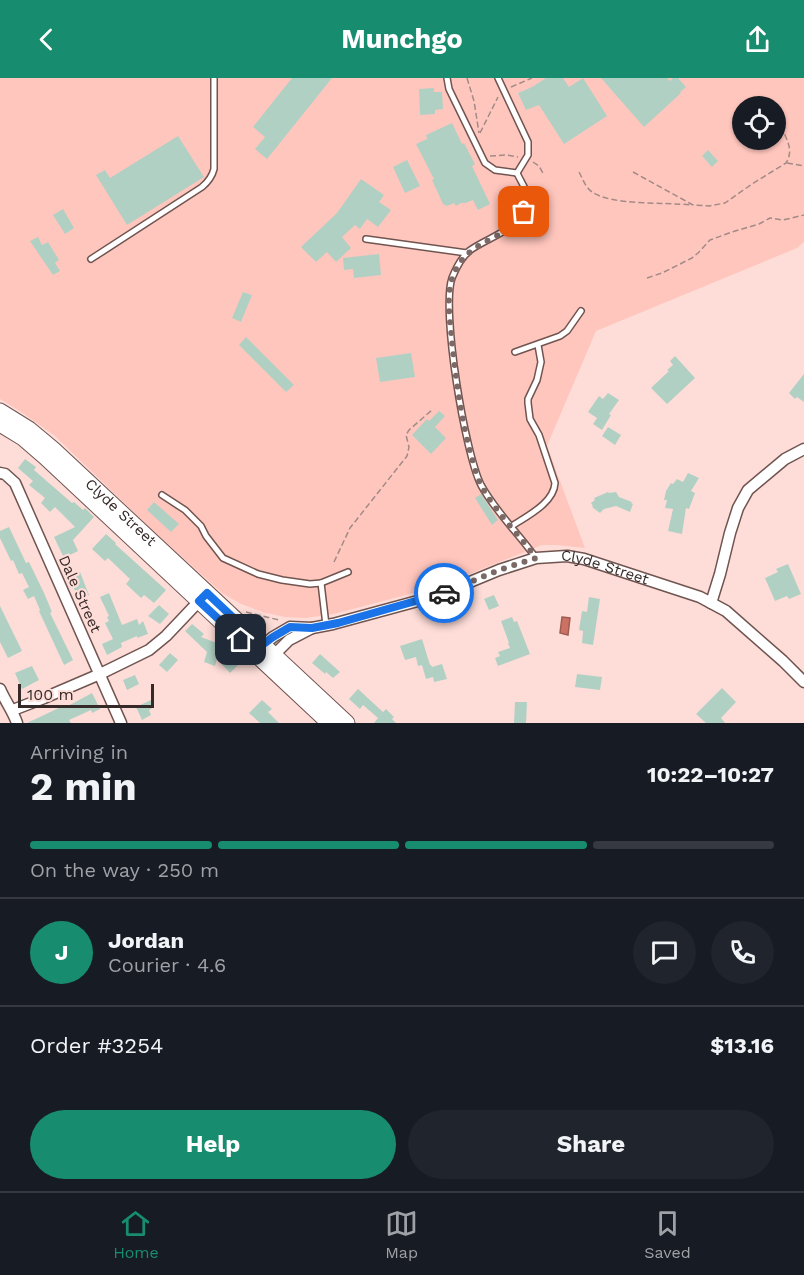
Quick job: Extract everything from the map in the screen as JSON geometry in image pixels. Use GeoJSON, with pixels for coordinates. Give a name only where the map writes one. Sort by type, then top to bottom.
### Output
{"type":"FeatureCollection","features":[{"type":"Feature","properties":{"kind":"main road","name":"Clyde Street"},"geometry":{"type":"LineString","coordinates":[[0,411],[29,429],[53,449],[203,597]]}},
{"type":"Feature","properties":{"kind":"main road","name":"Clyde Street"},"geometry":{"type":"LineString","coordinates":[[0,424],[23,438],[45,457],[264,654]]}},
{"type":"Feature","properties":{"kind":"main road"},"geometry":{"type":"LineString","coordinates":[[264,654],[329,723]]}},
{"type":"Feature","properties":{"kind":"main road"},"geometry":{"type":"LineString","coordinates":[[264,654],[346,723]]}},
{"type":"Feature","properties":{"kind":"street"},"geometry":{"type":"LineString","coordinates":[[711,603],[738,508],[748,490],[785,459],[804,449]]}},
{"type":"Feature","properties":{"kind":"street","name":"Dale Street"},"geometry":{"type":"LineString","coordinates":[[5,476],[15,483],[121,723]]}},
{"type":"Feature","properties":{"kind":"street","name":"Clyde Street"},"geometry":{"type":"LineString","coordinates":[[264,654],[273,637],[290,627],[312,628],[326,625],[436,596],[499,570],[536,558],[567,556],[584,559],[700,597],[726,611],[804,682]]}},
{"type":"Feature","properties":{"kind":"street"},"geometry":{"type":"LineString","coordinates":[[13,710],[100,674],[149,650],[174,628],[203,597]]}},
{"type":"Feature","properties":{"kind":"street","name":"Clyde Street"},"geometry":{"type":"LineString","coordinates":[[264,654],[312,628]]}},
{"type":"Feature","properties":{"kind":"street"},"geometry":{"type":"LineString","coordinates":[[0,689],[13,710],[17,723]]}},
{"type":"Feature","properties":{"kind":"lane"},"geometry":{"type":"LineString","coordinates":[[91,259],[208,182],[214,169],[214,78]]}},
{"type":"Feature","properties":{"kind":"lane"},"geometry":{"type":"LineString","coordinates":[[447,78],[449,89],[487,165],[495,170],[517,173]]}},
{"type":"Feature","properties":{"kind":"lane"},"geometry":{"type":"LineString","coordinates":[[498,78],[528,142],[529,150],[526,159],[517,173]]}},
{"type":"Feature","properties":{"kind":"lane"},"geometry":{"type":"LineString","coordinates":[[517,173],[525,187],[528,200],[521,218],[509,228],[467,253],[451,280],[449,298],[454,360],[463,416],[468,444],[480,482],[487,495],[536,558]]}},
{"type":"Feature","properties":{"kind":"lane"},"geometry":{"type":"LineString","coordinates":[[366,239],[467,253]]}},
{"type":"Feature","properties":{"kind":"lane"},"geometry":{"type":"LineString","coordinates":[[515,352],[560,336],[567,331],[581,311]]}},
{"type":"Feature","properties":{"kind":"lane"},"geometry":{"type":"LineString","coordinates":[[512,526],[546,501],[555,489],[539,435],[530,419],[528,403],[541,362],[538,345]]}},
{"type":"Feature","properties":{"kind":"lane"},"geometry":{"type":"LineString","coordinates":[[162,495],[185,510],[201,526],[223,558],[258,574],[310,584],[321,583],[348,572]]}},
{"type":"Feature","properties":{"kind":"lane"},"geometry":{"type":"LineString","coordinates":[[321,583],[326,625]]}},
{"type":"Feature","properties":{"kind":"path"},"geometry":{"type":"LineString","coordinates":[[467,78],[480,134],[500,92],[532,78]]}},
{"type":"Feature","properties":{"kind":"path"},"geometry":{"type":"LineString","coordinates":[[579,172],[588,188],[603,198],[709,206],[725,204],[786,163],[790,150],[786,139]]}},
{"type":"Feature","properties":{"kind":"path"},"geometry":{"type":"LineString","coordinates":[[482,158],[507,155],[526,159],[536,163],[544,175]]}},
{"type":"Feature","properties":{"kind":"path"},"geometry":{"type":"LineString","coordinates":[[786,163],[804,166]]}},
{"type":"Feature","properties":{"kind":"path"},"geometry":{"type":"LineString","coordinates":[[633,172],[693,205]]}},
{"type":"Feature","properties":{"kind":"path"},"geometry":{"type":"LineString","coordinates":[[647,278],[686,262],[710,240],[719,236],[759,224],[770,218],[783,220],[804,215]]}},
{"type":"Feature","properties":{"kind":"path"},"geometry":{"type":"LineString","coordinates":[[334,562],[350,528],[407,456],[409,447],[406,435],[432,410]]}},
{"type":"Feature","properties":{"kind":"path"},"geometry":{"type":"LineString","coordinates":[[244,611],[282,621]]}},
{"type":"Feature","properties":{"kind":"shaded area"},"geometry":{"type":"Polygon","coordinates":[[[0,78],[804,78],[804,242],[797,248],[596,331],[547,446],[585,548],[542,545],[440,586],[334,614],[305,618],[266,613],[241,604],[222,593],[152,530],[55,436],[0,399],[0,78]]]}},
{"type":"Feature","properties":{"kind":"shaded area"},"geometry":{"type":"Polygon","coordinates":[[[562,617],[570,618],[568,635],[560,633],[562,617]]]}},
{"type":"Feature","properties":{"kind":"building"},"geometry":{"type":"Polygon","coordinates":[[[292,78],[332,78],[267,159],[255,149],[265,137],[253,127],[292,78]]]}},
{"type":"Feature","properties":{"kind":"building"},"geometry":{"type":"Polygon","coordinates":[[[546,78],[563,78],[569,87],[583,78],[607,116],[564,144],[539,105],[526,110],[518,93],[546,78]]]}},
{"type":"Feature","properties":{"kind":"building"},"geometry":{"type":"Polygon","coordinates":[[[601,78],[667,78],[670,81],[678,78],[686,87],[644,127],[601,78]]]}},
{"type":"Feature","properties":{"kind":"building"},"geometry":{"type":"Polygon","coordinates":[[[434,88],[434,92],[442,92],[443,109],[435,110],[435,114],[420,115],[419,89],[434,88]]]}},
{"type":"Feature","properties":{"kind":"building"},"geometry":{"type":"Polygon","coordinates":[[[452,123],[475,164],[472,166],[490,204],[478,210],[473,200],[456,206],[454,203],[447,206],[443,204],[432,180],[434,179],[416,144],[427,139],[426,135],[452,123]]]}},
{"type":"Feature","properties":{"kind":"building"},"geometry":{"type":"Polygon","coordinates":[[[178,136],[204,177],[127,225],[96,175],[105,170],[110,178],[178,136]]]}},
{"type":"Feature","properties":{"kind":"building"},"geometry":{"type":"Polygon","coordinates":[[[708,150],[718,161],[712,167],[702,156],[708,150]]]}},
{"type":"Feature","properties":{"kind":"building"},"geometry":{"type":"Polygon","coordinates":[[[407,160],[420,186],[405,193],[393,167],[407,160]]]}},
{"type":"Feature","properties":{"kind":"building"},"geometry":{"type":"Polygon","coordinates":[[[361,179],[384,195],[379,202],[391,210],[378,227],[367,219],[360,229],[355,225],[342,237],[351,248],[336,262],[327,252],[316,262],[301,247],[337,213],[361,179]]]}},
{"type":"Feature","properties":{"kind":"building"},"geometry":{"type":"Polygon","coordinates":[[[63,209],[74,228],[65,234],[53,215],[63,209]]]}},
{"type":"Feature","properties":{"kind":"building"},"geometry":{"type":"Polygon","coordinates":[[[38,237],[42,245],[48,242],[59,260],[55,263],[60,271],[53,275],[30,241],[38,237]]]}},
{"type":"Feature","properties":{"kind":"building"},"geometry":{"type":"Polygon","coordinates":[[[379,254],[381,275],[354,278],[353,269],[344,270],[343,258],[379,254]]]}},
{"type":"Feature","properties":{"kind":"building"},"geometry":{"type":"Polygon","coordinates":[[[243,292],[252,295],[241,322],[232,318],[243,292]]]}},
{"type":"Feature","properties":{"kind":"building"},"geometry":{"type":"Polygon","coordinates":[[[246,337],[294,385],[286,392],[239,345],[246,337]]]}},
{"type":"Feature","properties":{"kind":"building"},"geometry":{"type":"Polygon","coordinates":[[[411,353],[415,377],[380,382],[376,358],[411,353]]]}},
{"type":"Feature","properties":{"kind":"building"},"geometry":{"type":"Polygon","coordinates":[[[675,356],[695,378],[667,404],[651,388],[669,371],[667,370],[673,365],[670,361],[675,356]]]}},
{"type":"Feature","properties":{"kind":"building"},"geometry":{"type":"Polygon","coordinates":[[[804,374],[804,402],[797,397],[795,399],[789,393],[804,374]]]}},
{"type":"Feature","properties":{"kind":"building"},"geometry":{"type":"Polygon","coordinates":[[[608,393],[619,400],[602,430],[593,424],[597,418],[588,412],[599,396],[603,399],[608,393]]]}},
{"type":"Feature","properties":{"kind":"building"},"geometry":{"type":"Polygon","coordinates":[[[439,411],[445,416],[435,427],[446,438],[431,454],[412,435],[427,419],[429,421],[439,411]]]}},
{"type":"Feature","properties":{"kind":"building"},"geometry":{"type":"Polygon","coordinates":[[[608,427],[621,435],[615,445],[602,436],[608,427]]]}},
{"type":"Feature","properties":{"kind":"building"},"geometry":{"type":"Polygon","coordinates":[[[25,459],[36,467],[34,470],[72,503],[74,502],[83,510],[85,508],[94,517],[73,540],[78,551],[64,558],[54,537],[75,527],[55,507],[50,512],[41,503],[45,498],[29,485],[33,481],[18,468],[25,459]]]}},
{"type":"Feature","properties":{"kind":"building"},"geometry":{"type":"Polygon","coordinates":[[[688,473],[699,478],[691,491],[695,493],[689,509],[686,508],[682,534],[668,531],[673,509],[665,508],[666,491],[677,479],[683,482],[688,473]]]}},
{"type":"Feature","properties":{"kind":"building"},"geometry":{"type":"Polygon","coordinates":[[[608,492],[616,492],[619,497],[632,502],[630,512],[616,506],[604,509],[600,513],[592,507],[591,503],[595,500],[594,498],[608,492]]]}},
{"type":"Feature","properties":{"kind":"building"},"geometry":{"type":"Polygon","coordinates":[[[481,494],[498,520],[492,525],[475,498],[481,494]]]}},
{"type":"Feature","properties":{"kind":"building"},"geometry":{"type":"Polygon","coordinates":[[[154,502],[179,524],[171,532],[147,510],[154,502]]]}},
{"type":"Feature","properties":{"kind":"building"},"geometry":{"type":"Polygon","coordinates":[[[9,527],[26,563],[29,562],[44,593],[52,612],[50,613],[73,660],[64,665],[34,596],[28,599],[23,590],[29,587],[22,573],[19,574],[13,560],[11,561],[0,538],[0,531],[9,527]]]}},
{"type":"Feature","properties":{"kind":"building"},"geometry":{"type":"Polygon","coordinates":[[[106,534],[166,590],[154,603],[144,595],[141,598],[126,584],[130,579],[108,558],[105,561],[92,549],[106,534]]]}},
{"type":"Feature","properties":{"kind":"building"},"geometry":{"type":"Polygon","coordinates":[[[788,564],[801,594],[775,601],[765,578],[778,572],[776,569],[788,564]]]}},
{"type":"Feature","properties":{"kind":"building"},"geometry":{"type":"Polygon","coordinates":[[[80,572],[89,595],[79,600],[69,577],[80,572]]]}},
{"type":"Feature","properties":{"kind":"building"},"geometry":{"type":"Polygon","coordinates":[[[109,593],[122,625],[137,619],[139,625],[143,621],[148,634],[121,643],[122,647],[107,655],[102,644],[113,639],[105,623],[109,621],[107,617],[109,616],[100,597],[109,593]]]}},
{"type":"Feature","properties":{"kind":"building"},"geometry":{"type":"Polygon","coordinates":[[[494,595],[499,606],[489,610],[484,599],[494,595]]]}},
{"type":"Feature","properties":{"kind":"building"},"geometry":{"type":"Polygon","coordinates":[[[589,597],[600,599],[593,645],[582,643],[583,631],[579,630],[582,611],[587,612],[589,597]]]}},
{"type":"Feature","properties":{"kind":"building"},"geometry":{"type":"Polygon","coordinates":[[[159,605],[169,614],[160,624],[148,616],[159,605]]]}},
{"type":"Feature","properties":{"kind":"building"},"geometry":{"type":"Polygon","coordinates":[[[0,606],[22,651],[8,658],[0,642],[0,606]]]}},
{"type":"Feature","properties":{"kind":"building"},"geometry":{"type":"Polygon","coordinates":[[[512,617],[514,622],[517,621],[530,654],[498,666],[495,658],[500,656],[498,652],[510,648],[501,621],[512,617]]]}},
{"type":"Feature","properties":{"kind":"building"},"geometry":{"type":"Polygon","coordinates":[[[192,624],[204,634],[201,637],[222,645],[220,651],[229,659],[233,655],[241,662],[230,673],[217,659],[215,666],[204,662],[207,652],[185,631],[192,624]]]}},
{"type":"Feature","properties":{"kind":"building"},"geometry":{"type":"Polygon","coordinates":[[[422,639],[430,665],[432,667],[442,664],[447,679],[434,682],[433,677],[426,679],[422,665],[418,666],[416,657],[405,660],[400,646],[422,639]]]}},
{"type":"Feature","properties":{"kind":"building"},"geometry":{"type":"Polygon","coordinates":[[[170,653],[178,660],[167,672],[159,665],[170,653]]]}},
{"type":"Feature","properties":{"kind":"building"},"geometry":{"type":"Polygon","coordinates":[[[320,654],[340,672],[333,678],[312,663],[320,654]]]}},
{"type":"Feature","properties":{"kind":"building"},"geometry":{"type":"Polygon","coordinates":[[[32,666],[39,680],[22,689],[15,673],[32,666]]]}},
{"type":"Feature","properties":{"kind":"building"},"geometry":{"type":"Polygon","coordinates":[[[577,674],[602,677],[600,690],[575,687],[577,674]]]}},
{"type":"Feature","properties":{"kind":"building"},"geometry":{"type":"Polygon","coordinates":[[[135,675],[139,684],[127,690],[123,680],[135,675]]]}},
{"type":"Feature","properties":{"kind":"building"},"geometry":{"type":"Polygon","coordinates":[[[722,688],[736,702],[721,718],[725,723],[706,723],[696,714],[722,688]]]}},
{"type":"Feature","properties":{"kind":"building"},"geometry":{"type":"Polygon","coordinates":[[[358,689],[383,712],[386,709],[394,717],[392,719],[396,723],[374,723],[378,718],[363,705],[360,709],[349,699],[358,689]]]}},
{"type":"Feature","properties":{"kind":"building"},"geometry":{"type":"Polygon","coordinates":[[[92,693],[100,709],[92,713],[91,710],[69,720],[71,723],[27,723],[65,705],[66,707],[92,693]]]}},
{"type":"Feature","properties":{"kind":"building"},"geometry":{"type":"Polygon","coordinates":[[[151,700],[154,707],[149,710],[151,715],[142,720],[136,707],[151,700]]]}},
{"type":"Feature","properties":{"kind":"building"},"geometry":{"type":"Polygon","coordinates":[[[262,700],[272,709],[268,712],[279,723],[260,723],[249,713],[262,700]]]}},
{"type":"Feature","properties":{"kind":"building"},"geometry":{"type":"Polygon","coordinates":[[[515,702],[527,702],[526,723],[514,723],[515,702]]]}},
{"type":"Feature","properties":{"kind":"way so far"},"geometry":{"type":"LineString","coordinates":[[444,593],[499,570],[536,558],[498,510],[480,482],[468,444],[463,416],[455,370],[449,306],[451,280],[463,258],[477,246],[509,228],[521,218],[524,212]]}},
{"type":"Feature","properties":{"kind":"route"},"geometry":{"type":"LineString","coordinates":[[241,640],[199,601],[207,593],[262,645],[290,627],[312,628],[338,623],[444,593]]}}]}
